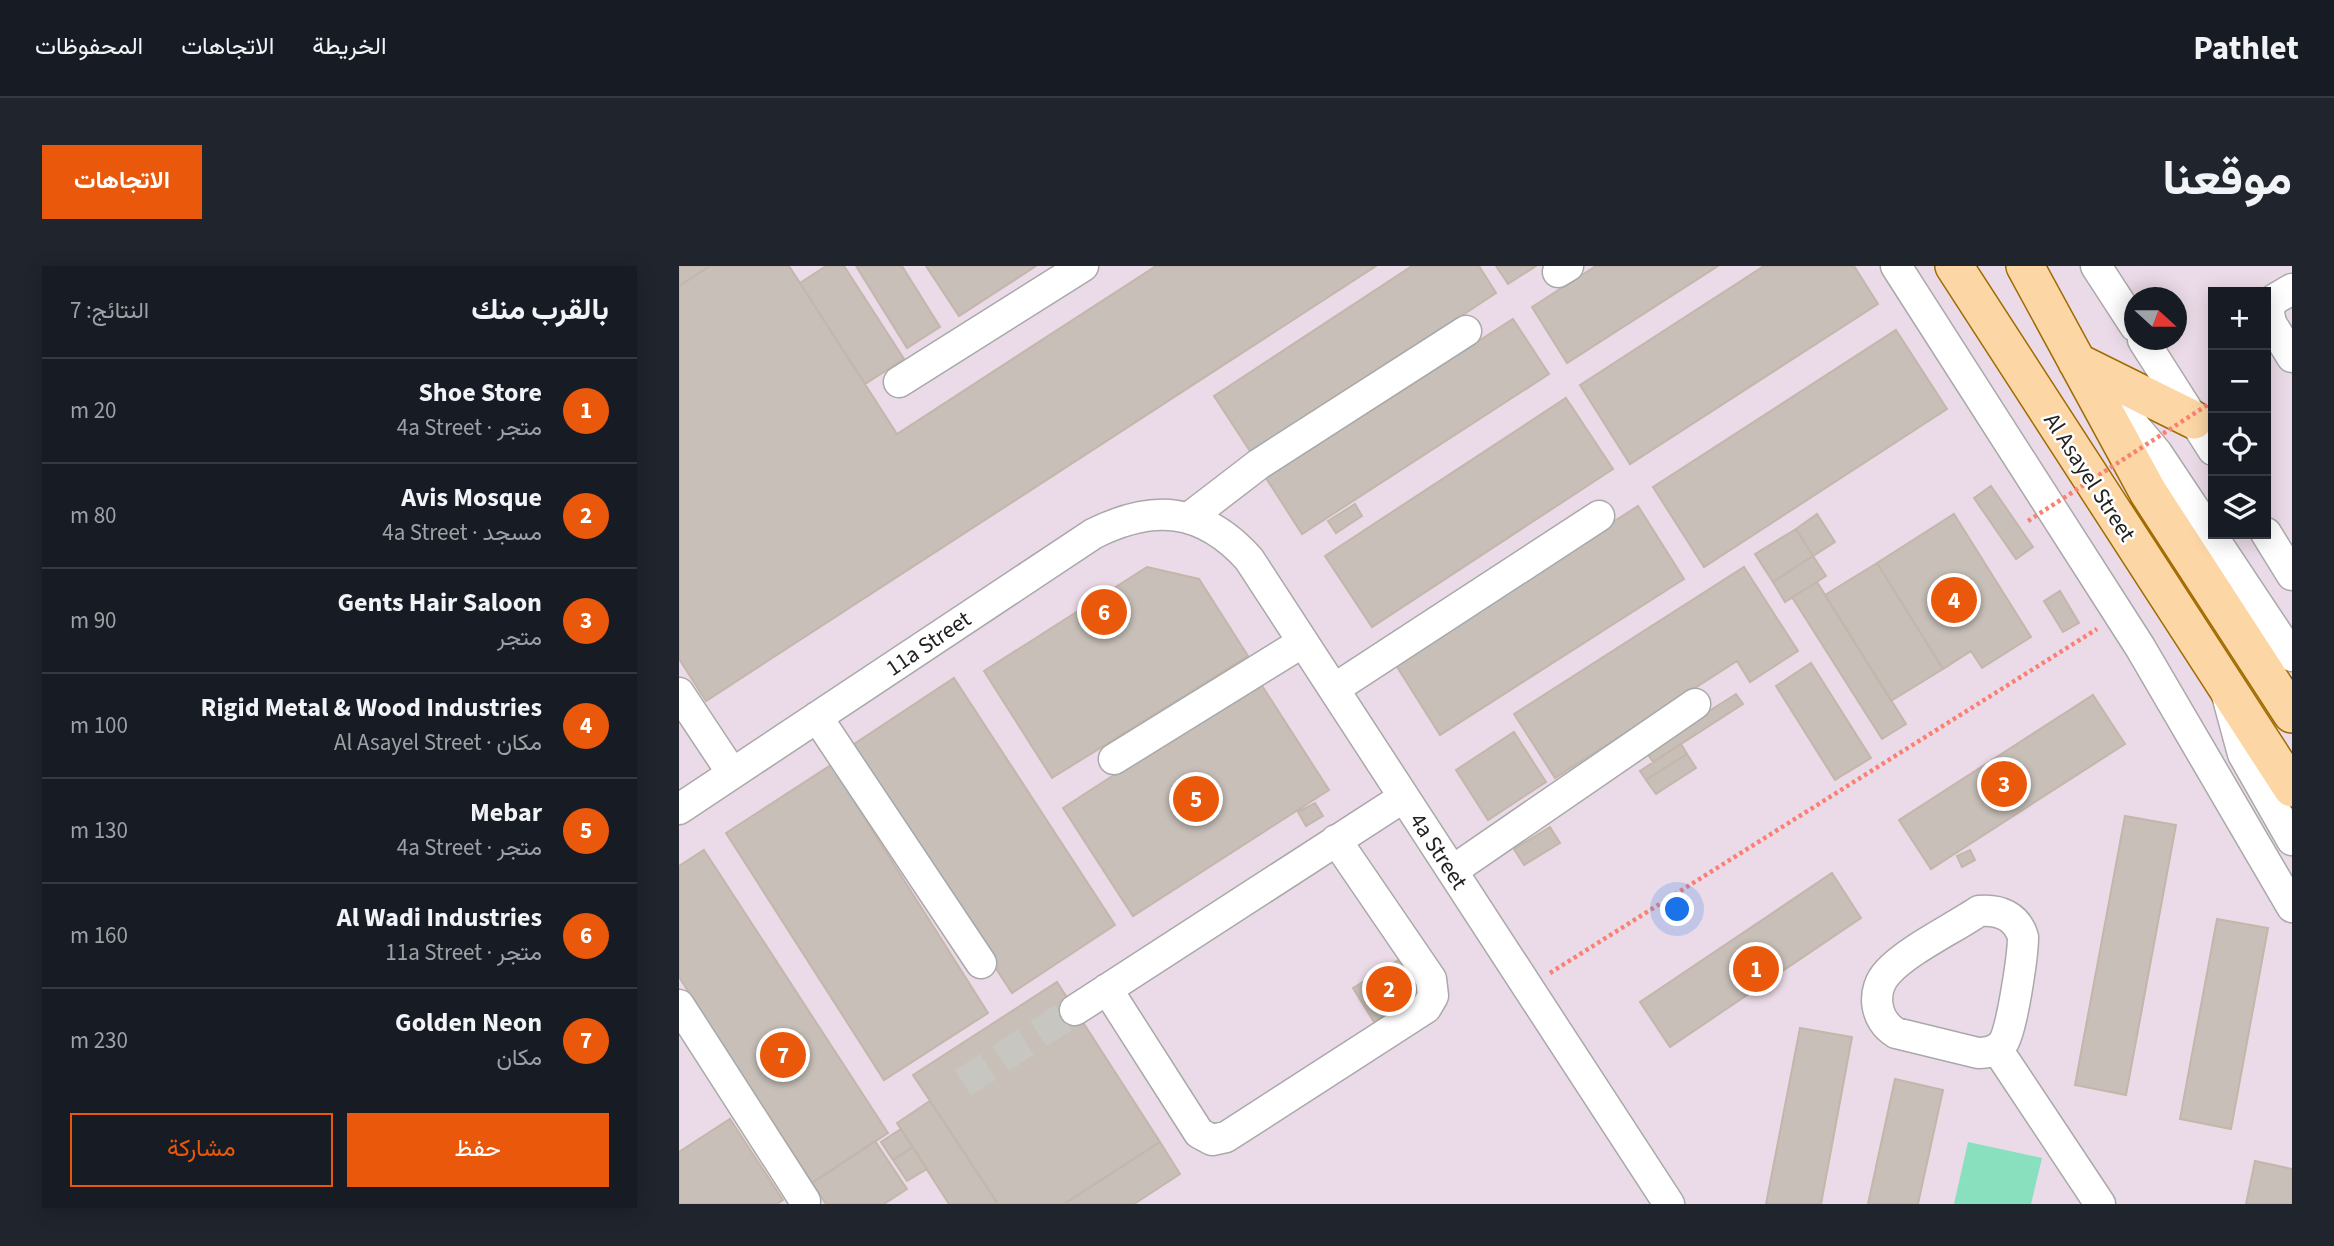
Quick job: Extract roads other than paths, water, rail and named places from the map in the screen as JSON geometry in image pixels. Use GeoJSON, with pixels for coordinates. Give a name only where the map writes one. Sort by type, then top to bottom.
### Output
{"type":"FeatureCollection","features":[{"type":"Feature","properties":{"kind":"main road","name":"Al Asayel Street"},"geometry":{"type":"LineString","coordinates":[[1954,266],[2292,788]]}},
{"type":"Feature","properties":{"kind":"main road"},"geometry":{"type":"LineString","coordinates":[[2025,266],[2148,492],[2292,714]]}},
{"type":"Feature","properties":{"kind":"main road"},"geometry":{"type":"LineString","coordinates":[[2077,362],[2207,424]]}},
{"type":"Feature","properties":{"kind":"street"},"geometry":{"type":"LineString","coordinates":[[899,382],[1083,266]]}},
{"type":"Feature","properties":{"kind":"street"},"geometry":{"type":"LineString","coordinates":[[1896,266],[2140,647],[2292,907]]}},
{"type":"Feature","properties":{"kind":"street"},"geometry":{"type":"LineString","coordinates":[[2096,266],[2124,311]]}},
{"type":"Feature","properties":{"kind":"street"},"geometry":{"type":"LineString","coordinates":[[2292,289],[2275,299],[2268,308],[2271,323],[2292,356]]}},
{"type":"Feature","properties":{"kind":"street"},"geometry":{"type":"LineString","coordinates":[[1191,517],[1259,464],[1466,331]]}},
{"type":"Feature","properties":{"kind":"street"},"geometry":{"type":"LineString","coordinates":[[2151,350],[2207,424]]}},
{"type":"Feature","properties":{"kind":"street"},"geometry":{"type":"LineString","coordinates":[[2077,362],[2132,421],[2157,453],[2292,656]]}},
{"type":"Feature","properties":{"kind":"street","name":"11a Street"},"geometry":{"type":"LineString","coordinates":[[679,809],[1093,534],[1130,518],[1150,515],[1191,517]]}},
{"type":"Feature","properties":{"kind":"street"},"geometry":{"type":"LineString","coordinates":[[1334,689],[1599,516]]}},
{"type":"Feature","properties":{"kind":"street","name":"4a Street"},"geometry":{"type":"LineString","coordinates":[[1191,517],[1236,545],[1334,689],[1669,1204]]}},
{"type":"Feature","properties":{"kind":"street"},"geometry":{"type":"LineString","coordinates":[[1114,759],[1303,642]]}},
{"type":"Feature","properties":{"kind":"street"},"geometry":{"type":"LineString","coordinates":[[2225,687],[2229,710],[2243,754],[2292,841]]}},
{"type":"Feature","properties":{"kind":"street"},"geometry":{"type":"LineString","coordinates":[[679,692],[732,773]]}},
{"type":"Feature","properties":{"kind":"street"},"geometry":{"type":"LineString","coordinates":[[1451,871],[1695,704]]}},
{"type":"Feature","properties":{"kind":"street"},"geometry":{"type":"LineString","coordinates":[[817,717],[981,963]]}},
{"type":"Feature","properties":{"kind":"street"},"geometry":{"type":"LineString","coordinates":[[1075,1010],[1404,797]]}},
{"type":"Feature","properties":{"kind":"street"},"geometry":{"type":"LineString","coordinates":[[1107,989],[1199,1133],[1212,1140],[1226,1137],[1414,1016],[1430,1003],[1433,987],[1431,979],[1336,840]]}},
{"type":"Feature","properties":{"kind":"street"},"geometry":{"type":"LineString","coordinates":[[1989,910],[2007,915],[2021,929],[2023,937],[2007,1035],[1997,1049],[1979,1053],[1896,1033],[1881,1019],[1877,1008],[1880,984],[1895,966],[1979,911],[1989,910]]}},
{"type":"Feature","properties":{"kind":"street"},"geometry":{"type":"LineString","coordinates":[[679,1005],[805,1201]]}},
{"type":"Feature","properties":{"kind":"street"},"geometry":{"type":"LineString","coordinates":[[1997,1049],[2100,1204]]}},
{"type":"Feature","properties":{"kind":"tunnel"},"geometry":{"type":"LineString","coordinates":[[963,1083],[1075,1010]]}},
{"type":"Feature","properties":{"kind":"place","name":"Rigid Metal & Wood Industries"},"geometry":{"type":"Point","coordinates":[1954,600]}},
{"type":"Feature","properties":{"kind":"place","name":"Al Wadi Industries"},"geometry":{"type":"Point","coordinates":[1104,612]}},
{"type":"Feature","properties":{"kind":"place","name":"Gents Hair Saloon"},"geometry":{"type":"Point","coordinates":[2004,784]}},
{"type":"Feature","properties":{"kind":"place","name":"Mebar"},"geometry":{"type":"Point","coordinates":[1196,799]}},
{"type":"Feature","properties":{"kind":"place","name":"Shoe Store"},"geometry":{"type":"Point","coordinates":[1756,969]}},
{"type":"Feature","properties":{"kind":"place","name":"Avis Mosque"},"geometry":{"type":"Point","coordinates":[1389,989]}},
{"type":"Feature","properties":{"kind":"place","name":"Golden Neon"},"geometry":{"type":"Point","coordinates":[783,1055]}}]}
